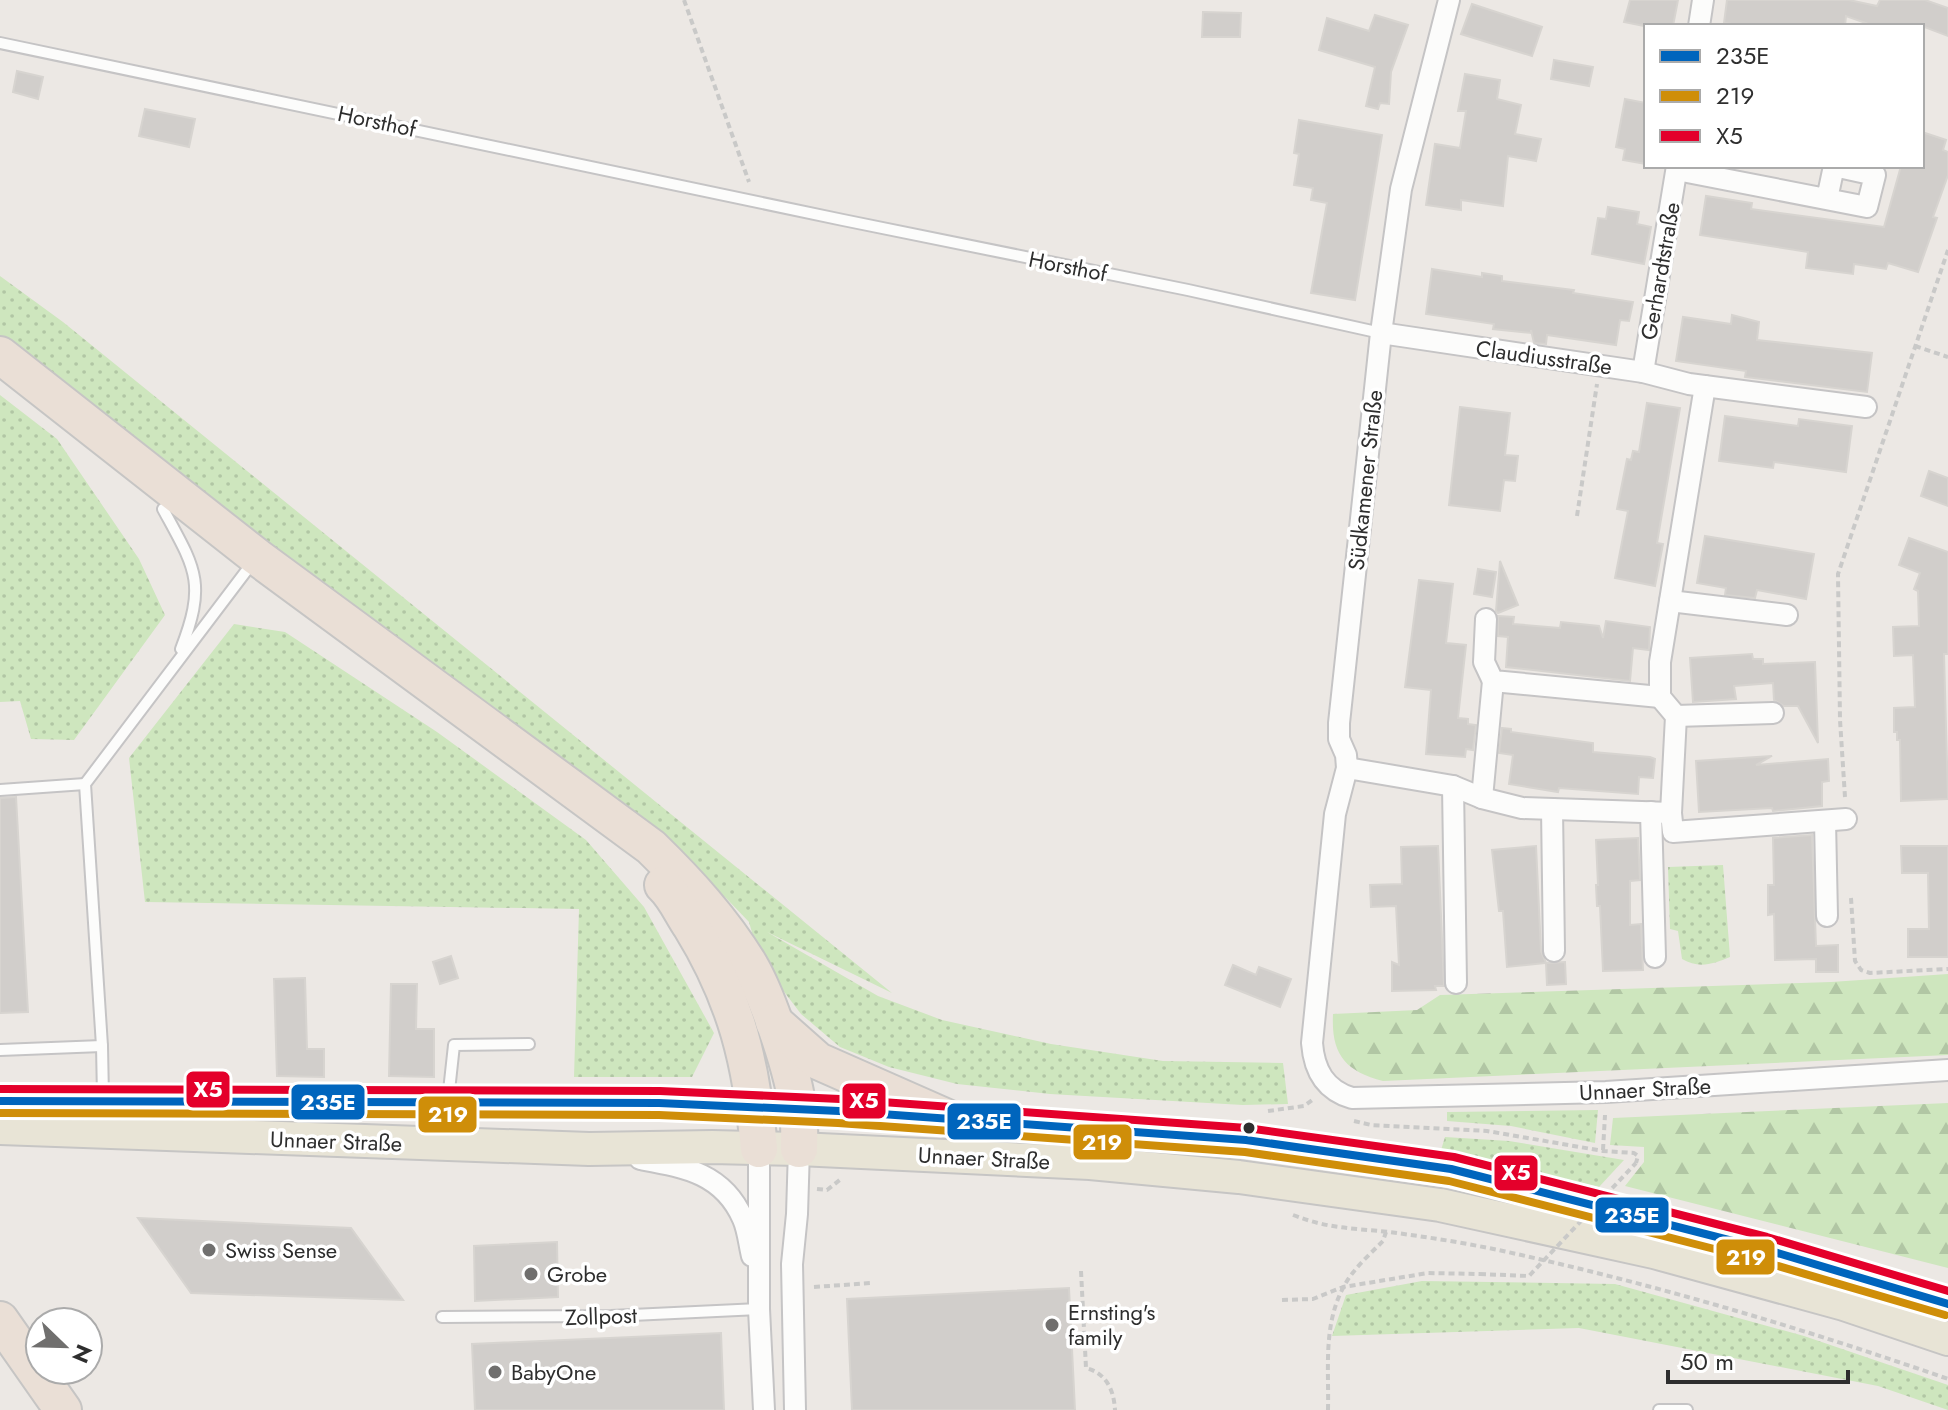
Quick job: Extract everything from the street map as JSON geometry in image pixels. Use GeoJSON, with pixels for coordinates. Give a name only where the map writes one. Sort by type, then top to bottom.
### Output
{"type":"FeatureCollection","features":[{"type":"Feature","properties":{"kind":"highway"},"geometry":{"type":"LineString","coordinates":[[0,355],[250,566],[478,747],[632,854],[669,890],[708,954],[738,1022],[751,1075],[759,1149]]}},
{"type":"Feature","properties":{"kind":"highway"},"geometry":{"type":"LineString","coordinates":[[0,375],[163,509],[250,566],[651,847],[683,878],[719,921],[751,968],[774,1022],[798,1110],[799,1149]]}},
{"type":"Feature","properties":{"kind":"highway"},"geometry":{"type":"LineString","coordinates":[[774,1022],[818,1061],[954,1121]]}},
{"type":"Feature","properties":{"kind":"highway"},"geometry":{"type":"LineString","coordinates":[[0,1320],[63,1410]]}},
{"type":"Feature","properties":{"kind":"main road","name":"Unnaer Straße"},"geometry":{"type":"LineString","coordinates":[[0,1101],[659,1103],[754,1106],[1246,1140],[1451,1169],[1764,1249],[1948,1304]]}},
{"type":"Feature","properties":{"kind":"main road","name":"Unnaer Straße"},"geometry":{"type":"LineString","coordinates":[[0,1128],[589,1149],[799,1149],[1090,1163],[1239,1177],[1440,1205],[1654,1252],[1844,1304],[1948,1339]]}},
{"type":"Feature","properties":{"kind":"street","name":"Südkamener Straße"},"geometry":{"type":"LineString","coordinates":[[1336,1091],[1313,1060],[1312,1043],[1335,814],[1347,768],[1346,755],[1339,739],[1339,723],[1381,333],[1401,189],[1449,0]]}},
{"type":"Feature","properties":{"kind":"street"},"geometry":{"type":"LineString","coordinates":[[1699,24],[1703,0]]}},
{"type":"Feature","properties":{"kind":"street","name":"Gerhardtstraße"},"geometry":{"type":"LineString","coordinates":[[1643,372],[1677,168],[1827,199]]}},
{"type":"Feature","properties":{"kind":"street","name":"Claudiusstraße"},"geometry":{"type":"LineString","coordinates":[[1381,333],[1643,372],[1705,386],[1866,407]]}},
{"type":"Feature","properties":{"kind":"street"},"geometry":{"type":"LineString","coordinates":[[1655,957],[1661,812],[1676,716],[1660,697],[1660,662],[1705,386]]}},
{"type":"Feature","properties":{"kind":"street"},"geometry":{"type":"LineString","coordinates":[[1670,601],[1787,615]]}},
{"type":"Feature","properties":{"kind":"street"},"geometry":{"type":"LineString","coordinates":[[1482,798],[1493,681],[1484,662],[1486,619]]}},
{"type":"Feature","properties":{"kind":"street"},"geometry":{"type":"LineString","coordinates":[[1493,681],[1660,697]]}},
{"type":"Feature","properties":{"kind":"street"},"geometry":{"type":"LineString","coordinates":[[1676,716],[1773,713]]}},
{"type":"Feature","properties":{"kind":"street"},"geometry":{"type":"LineString","coordinates":[[1347,768],[1453,786],[1482,798],[1522,808],[1661,812]]}},
{"type":"Feature","properties":{"kind":"street"},"geometry":{"type":"LineString","coordinates":[[1453,786],[1456,983]]}},
{"type":"Feature","properties":{"kind":"street"},"geometry":{"type":"LineString","coordinates":[[1552,809],[1554,951]]}},
{"type":"Feature","properties":{"kind":"street"},"geometry":{"type":"LineString","coordinates":[[1661,812],[1673,832],[1846,819]]}},
{"type":"Feature","properties":{"kind":"street"},"geometry":{"type":"LineString","coordinates":[[1825,821],[1827,916]]}},
{"type":"Feature","properties":{"kind":"street","name":"Unnaer Straße"},"geometry":{"type":"LineString","coordinates":[[1336,1091],[1352,1098],[1606,1092],[1948,1070]]}},
{"type":"Feature","properties":{"kind":"street"},"geometry":{"type":"LineString","coordinates":[[589,1149],[683,1167],[706,1175],[729,1197],[743,1219],[759,1276]]}},
{"type":"Feature","properties":{"kind":"street"},"geometry":{"type":"LineString","coordinates":[[759,1149],[759,1309],[764,1410]]}},
{"type":"Feature","properties":{"kind":"street"},"geometry":{"type":"LineString","coordinates":[[795,1410],[793,1288],[799,1149]]}},
{"type":"Feature","properties":{"kind":"lane","name":"Horsthof"},"geometry":{"type":"LineString","coordinates":[[0,43],[1188,290],[1381,333]]}},
{"type":"Feature","properties":{"kind":"lane"},"geometry":{"type":"LineString","coordinates":[[163,509],[194,572],[196,600],[176,661]]}},
{"type":"Feature","properties":{"kind":"lane"},"geometry":{"type":"LineString","coordinates":[[103,1102],[85,784],[250,566]]}},
{"type":"Feature","properties":{"kind":"lane"},"geometry":{"type":"LineString","coordinates":[[0,790],[85,784]]}},
{"type":"Feature","properties":{"kind":"lane"},"geometry":{"type":"LineString","coordinates":[[447,1103],[454,1045],[529,1044]]}},
{"type":"Feature","properties":{"kind":"lane"},"geometry":{"type":"LineString","coordinates":[[0,1050],[102,1046]]}},
{"type":"Feature","properties":{"kind":"lane","name":"Zollpost"},"geometry":{"type":"LineString","coordinates":[[442,1317],[611,1316],[759,1309]]}},
{"type":"Feature","properties":{"kind":"lane"},"geometry":{"type":"LineString","coordinates":[[1659,1410],[1687,1410]]}},
{"type":"Feature","properties":{"kind":"path"},"geometry":{"type":"LineString","coordinates":[[684,0],[754,200]]}},
{"type":"Feature","properties":{"kind":"path"},"geometry":{"type":"LineString","coordinates":[[1846,819],[1840,720],[1838,574],[1948,250]]}},
{"type":"Feature","properties":{"kind":"path"},"geometry":{"type":"LineString","coordinates":[[1915,346],[1948,357]]}},
{"type":"Feature","properties":{"kind":"path"},"geometry":{"type":"LineString","coordinates":[[1577,516],[1600,366]]}},
{"type":"Feature","properties":{"kind":"path"},"geometry":{"type":"LineString","coordinates":[[1851,898],[1855,961],[1861,970],[1870,973],[1948,969]]}},
{"type":"Feature","properties":{"kind":"path"},"geometry":{"type":"LineString","coordinates":[[1268,1111],[1304,1106],[1336,1091],[1342,1116],[1371,1125],[1487,1131],[1638,1156],[1636,1163],[1529,1276],[1428,1273],[1343,1287],[1313,1299],[1282,1300]]}},
{"type":"Feature","properties":{"kind":"path"},"geometry":{"type":"LineString","coordinates":[[1603,1151],[1606,1092]]}},
{"type":"Feature","properties":{"kind":"path"},"geometry":{"type":"LineString","coordinates":[[1328,1410],[1327,1340],[1343,1287],[1383,1241],[1386,1232],[1500,1251],[1614,1278],[1804,1331],[1948,1379]]}},
{"type":"Feature","properties":{"kind":"path"},"geometry":{"type":"LineString","coordinates":[[1081,1271],[1086,1368],[1095,1370],[1108,1381],[1115,1410]]}},
{"type":"Feature","properties":{"kind":"path"},"geometry":{"type":"LineString","coordinates":[[793,1288],[871,1283]]}},
{"type":"Feature","properties":{"kind":"green space"},"geometry":{"type":"Polygon","coordinates":[[[0,276],[63,322],[892,993],[767,932],[878,996],[942,1020],[1051,1044],[1163,1061],[1283,1063],[1288,1104],[1243,1105],[1050,1094],[957,1084],[889,1067],[840,1047],[801,1014],[760,960],[749,922],[726,898],[0,338],[0,276]]]}},
{"type":"Feature","properties":{"kind":"green space"},"geometry":{"type":"Polygon","coordinates":[[[0,395],[57,439],[139,559],[165,615],[74,740],[31,739],[20,701],[0,702],[0,395]]]}},
{"type":"Feature","properties":{"kind":"green space"},"geometry":{"type":"Polygon","coordinates":[[[234,624],[285,632],[437,732],[586,840],[644,907],[714,1033],[692,1077],[574,1077],[579,909],[145,902],[129,758],[234,624]]]}},
{"type":"Feature","properties":{"kind":"green space"},"geometry":{"type":"Polygon","coordinates":[[[1723,865],[1730,957],[1718,962],[1694,964],[1682,959],[1678,931],[1670,929],[1668,867],[1723,865]]]}},
{"type":"Feature","properties":{"kind":"green space"},"geometry":{"type":"Polygon","coordinates":[[[1948,974],[1948,1055],[1383,1081],[1359,1072],[1343,1059],[1333,1028],[1333,1014],[1417,1010],[1440,995],[1831,982],[1948,974]]]}},
{"type":"Feature","properties":{"kind":"green space"},"geometry":{"type":"Polygon","coordinates":[[[1948,1103],[1948,1268],[1625,1186],[1644,1162],[1644,1147],[1610,1145],[1613,1118],[1948,1103]]]}},
{"type":"Feature","properties":{"kind":"green space"},"geometry":{"type":"Polygon","coordinates":[[[1598,1110],[1595,1143],[1511,1126],[1447,1121],[1447,1112],[1598,1110]]]}},
{"type":"Feature","properties":{"kind":"green space"},"geometry":{"type":"Polygon","coordinates":[[[1445,1137],[1509,1141],[1624,1160],[1599,1187],[1441,1150],[1445,1137]]]}},
{"type":"Feature","properties":{"kind":"green space"},"geometry":{"type":"Polygon","coordinates":[[[1422,1281],[1615,1284],[1804,1336],[1948,1385],[1948,1410],[1878,1386],[1579,1328],[1332,1336],[1346,1295],[1422,1281]]]}},
{"type":"Feature","properties":{"kind":"building"},"geometry":{"type":"Polygon","coordinates":[[[1630,0],[1678,0],[1673,24],[1644,26],[1624,22],[1630,0]]]}},
{"type":"Feature","properties":{"kind":"building"},"geometry":{"type":"Polygon","coordinates":[[[1727,0],[1849,0],[1877,6],[1880,0],[1925,0],[1948,8],[1948,36],[1924,27],[1924,24],[1868,24],[1846,16],[1845,24],[1724,23],[1727,0]]]}},
{"type":"Feature","properties":{"kind":"building"},"geometry":{"type":"Polygon","coordinates":[[[1472,4],[1542,27],[1532,56],[1461,34],[1472,4]]]}},
{"type":"Feature","properties":{"kind":"building"},"geometry":{"type":"Polygon","coordinates":[[[1203,12],[1241,13],[1240,37],[1202,37],[1203,12]]]}},
{"type":"Feature","properties":{"kind":"building"},"geometry":{"type":"Polygon","coordinates":[[[1375,15],[1408,25],[1391,72],[1389,104],[1380,103],[1378,109],[1366,106],[1375,67],[1319,50],[1327,18],[1369,31],[1375,15]]]}},
{"type":"Feature","properties":{"kind":"building"},"geometry":{"type":"Polygon","coordinates":[[[1554,60],[1593,67],[1589,86],[1551,79],[1554,60]]]}},
{"type":"Feature","properties":{"kind":"building"},"geometry":{"type":"Polygon","coordinates":[[[17,71],[43,77],[38,99],[13,92],[17,71]]]}},
{"type":"Feature","properties":{"kind":"building"},"geometry":{"type":"Polygon","coordinates":[[[1465,74],[1500,80],[1497,99],[1521,105],[1515,134],[1541,139],[1536,161],[1508,156],[1503,206],[1461,200],[1461,210],[1426,205],[1435,144],[1460,148],[1466,111],[1458,111],[1465,74]]]}},
{"type":"Feature","properties":{"kind":"building"},"geometry":{"type":"Polygon","coordinates":[[[1625,99],[1644,103],[1644,164],[1623,160],[1625,149],[1616,147],[1625,99]]]}},
{"type":"Feature","properties":{"kind":"building"},"geometry":{"type":"Polygon","coordinates":[[[145,109],[195,119],[189,147],[139,136],[145,109]]]}},
{"type":"Feature","properties":{"kind":"building"},"geometry":{"type":"Polygon","coordinates":[[[1299,120],[1382,135],[1355,300],[1311,293],[1327,203],[1311,200],[1313,188],[1294,185],[1299,154],[1294,153],[1299,120]]]}},
{"type":"Feature","properties":{"kind":"building"},"geometry":{"type":"Polygon","coordinates":[[[1924,133],[1946,140],[1943,150],[1948,152],[1948,175],[1918,272],[1888,263],[1886,269],[1854,264],[1853,274],[1806,268],[1808,252],[1700,235],[1706,196],[1752,203],[1751,209],[1884,227],[1900,168],[1924,168],[1924,133]]]}},
{"type":"Feature","properties":{"kind":"building"},"geometry":{"type":"Polygon","coordinates":[[[1608,207],[1639,212],[1637,224],[1651,227],[1644,264],[1592,254],[1598,218],[1606,219],[1608,207]]]}},
{"type":"Feature","properties":{"kind":"building"},"geometry":{"type":"Polygon","coordinates":[[[1432,269],[1482,277],[1482,273],[1502,276],[1502,281],[1574,290],[1573,293],[1633,302],[1629,321],[1620,320],[1616,345],[1547,335],[1546,344],[1534,343],[1531,330],[1531,333],[1493,329],[1494,324],[1426,314],[1432,269]]]}},
{"type":"Feature","properties":{"kind":"building"},"geometry":{"type":"Polygon","coordinates":[[[1732,315],[1759,322],[1757,340],[1872,353],[1867,392],[1745,377],[1746,371],[1676,361],[1683,317],[1731,324],[1732,315]]]}},
{"type":"Feature","properties":{"kind":"building"},"geometry":{"type":"Polygon","coordinates":[[[1647,403],[1680,408],[1657,543],[1663,544],[1655,586],[1615,578],[1628,511],[1617,509],[1627,459],[1631,460],[1633,451],[1639,452],[1647,403]]]}},
{"type":"Feature","properties":{"kind":"building"},"geometry":{"type":"Polygon","coordinates":[[[1460,407],[1510,413],[1505,455],[1518,456],[1515,481],[1504,480],[1500,511],[1449,505],[1460,407]]]}},
{"type":"Feature","properties":{"kind":"building"},"geometry":{"type":"Polygon","coordinates":[[[1725,416],[1798,426],[1799,419],[1852,426],[1846,472],[1774,462],[1773,468],[1719,461],[1725,416]]]}},
{"type":"Feature","properties":{"kind":"building"},"geometry":{"type":"Polygon","coordinates":[[[1929,471],[1948,478],[1948,506],[1921,496],[1929,471]]]}},
{"type":"Feature","properties":{"kind":"building"},"geometry":{"type":"Polygon","coordinates":[[[1705,536],[1814,554],[1806,599],[1757,590],[1755,598],[1725,595],[1726,588],[1697,583],[1705,536]]]}},
{"type":"Feature","properties":{"kind":"building"},"geometry":{"type":"Polygon","coordinates":[[[1909,538],[1948,552],[1948,654],[1944,654],[1948,799],[1901,801],[1900,740],[1894,732],[1894,708],[1915,707],[1913,655],[1894,656],[1893,627],[1919,626],[1918,591],[1914,589],[1920,573],[1899,565],[1909,538]]]}},
{"type":"Feature","properties":{"kind":"building"},"geometry":{"type":"Polygon","coordinates":[[[1500,561],[1518,605],[1498,613],[1496,611],[1500,561]]]}},
{"type":"Feature","properties":{"kind":"building"},"geometry":{"type":"Polygon","coordinates":[[[1478,569],[1496,572],[1492,597],[1474,594],[1478,569]]]}},
{"type":"Feature","properties":{"kind":"building"},"geometry":{"type":"Polygon","coordinates":[[[1419,580],[1453,584],[1446,643],[1466,645],[1458,718],[1468,719],[1468,724],[1476,725],[1473,750],[1466,749],[1465,757],[1426,754],[1431,690],[1405,687],[1419,580]]]}},
{"type":"Feature","properties":{"kind":"building"},"geometry":{"type":"Polygon","coordinates":[[[1498,616],[1514,617],[1513,624],[1560,628],[1561,622],[1599,626],[1603,638],[1606,621],[1650,627],[1649,650],[1633,648],[1630,681],[1506,667],[1508,637],[1498,636],[1498,616]]]}},
{"type":"Feature","properties":{"kind":"building"},"geometry":{"type":"Polygon","coordinates":[[[1752,654],[1753,659],[1763,659],[1763,664],[1815,662],[1818,743],[1798,706],[1784,706],[1774,700],[1773,683],[1734,686],[1736,699],[1693,702],[1690,658],[1752,654]]]}},
{"type":"Feature","properties":{"kind":"building"},"geometry":{"type":"Polygon","coordinates":[[[1502,728],[1511,729],[1511,732],[1593,743],[1593,752],[1650,757],[1655,759],[1653,778],[1639,777],[1638,794],[1559,788],[1558,792],[1509,784],[1513,755],[1499,753],[1502,728]]]}},
{"type":"Feature","properties":{"kind":"building"},"geometry":{"type":"Polygon","coordinates":[[[1772,756],[1756,765],[1828,759],[1829,781],[1822,782],[1822,806],[1773,811],[1772,808],[1699,812],[1696,761],[1772,756]]]}},
{"type":"Feature","properties":{"kind":"building"},"geometry":{"type":"Polygon","coordinates":[[[16,797],[28,1012],[0,1013],[0,798],[16,797]]]}},
{"type":"Feature","properties":{"kind":"building"},"geometry":{"type":"Polygon","coordinates":[[[1812,835],[1816,946],[1838,945],[1838,972],[1816,972],[1816,959],[1775,960],[1774,914],[1768,915],[1768,885],[1774,885],[1773,838],[1812,835]]]}},
{"type":"Feature","properties":{"kind":"building"},"geometry":{"type":"Polygon","coordinates":[[[1638,838],[1640,880],[1630,881],[1630,925],[1641,924],[1643,970],[1603,971],[1600,906],[1597,906],[1596,840],[1638,838]]]}},
{"type":"Feature","properties":{"kind":"building"},"geometry":{"type":"Polygon","coordinates":[[[1438,846],[1444,986],[1435,986],[1436,990],[1392,991],[1392,962],[1399,965],[1396,906],[1371,907],[1370,885],[1402,884],[1401,847],[1438,846]]]}},
{"type":"Feature","properties":{"kind":"building"},"geometry":{"type":"Polygon","coordinates":[[[1536,846],[1541,951],[1546,963],[1507,967],[1503,911],[1499,911],[1492,850],[1536,846]]]}},
{"type":"Feature","properties":{"kind":"building"},"geometry":{"type":"Polygon","coordinates":[[[1901,846],[1948,846],[1948,957],[1908,957],[1908,929],[1929,929],[1928,873],[1902,873],[1901,846]]]}},
{"type":"Feature","properties":{"kind":"building"},"geometry":{"type":"Polygon","coordinates":[[[451,956],[458,978],[440,984],[433,962],[451,956]]]}},
{"type":"Feature","properties":{"kind":"building"},"geometry":{"type":"Polygon","coordinates":[[[1565,962],[1566,984],[1547,985],[1546,963],[1565,962]]]}},
{"type":"Feature","properties":{"kind":"building"},"geometry":{"type":"Polygon","coordinates":[[[1233,965],[1256,975],[1259,967],[1291,979],[1280,1007],[1225,985],[1233,965]]]}},
{"type":"Feature","properties":{"kind":"building"},"geometry":{"type":"Polygon","coordinates":[[[305,978],[307,1049],[324,1049],[324,1077],[277,1076],[274,979],[305,978]]]}},
{"type":"Feature","properties":{"kind":"building"},"geometry":{"type":"Polygon","coordinates":[[[391,984],[417,984],[416,1029],[434,1029],[434,1077],[389,1076],[391,984]]]}},
{"type":"Feature","properties":{"kind":"building"},"geometry":{"type":"Polygon","coordinates":[[[138,1218],[351,1228],[403,1300],[191,1293],[138,1218]]]}},
{"type":"Feature","properties":{"kind":"building"},"geometry":{"type":"Polygon","coordinates":[[[557,1242],[558,1297],[475,1301],[474,1246],[557,1242]]]}},
{"type":"Feature","properties":{"kind":"building"},"geometry":{"type":"Polygon","coordinates":[[[1069,1288],[1075,1410],[852,1410],[847,1299],[1069,1288]]]}},
{"type":"Feature","properties":{"kind":"building"},"geometry":{"type":"Polygon","coordinates":[[[721,1333],[724,1410],[475,1410],[472,1344],[721,1333]]]}},
{"type":"Feature","properties":{"kind":"transit line","name":"X5"},"geometry":{"type":"LineString","coordinates":[[0,1089],[660,1091],[840,1099],[1247,1128],[1454,1157],[1767,1237],[1948,1291]]}},
{"type":"Feature","properties":{"kind":"transit line","name":"235E"},"geometry":{"type":"LineString","coordinates":[[0,1101],[659,1103],[839,1111],[1246,1140],[1451,1169],[1764,1249],[1948,1304]]}},
{"type":"Feature","properties":{"kind":"transit line","name":"219"},"geometry":{"type":"LineString","coordinates":[[0,1113],[659,1115],[838,1123],[1245,1152],[1449,1181],[1761,1261],[1945,1315]]}},
{"type":"Feature","properties":{"kind":"place","name":"Swiss Sense"},"geometry":{"type":"Point","coordinates":[209,1250]}},
{"type":"Feature","properties":{"kind":"place","name":"Grobe"},"geometry":{"type":"Point","coordinates":[531,1274]}},
{"type":"Feature","properties":{"kind":"place","name":"Ernsting's family"},"geometry":{"type":"Point","coordinates":[1052,1325]}},
{"type":"Feature","properties":{"kind":"place","name":"BabyOne"},"geometry":{"type":"Point","coordinates":[495,1372]}}]}
